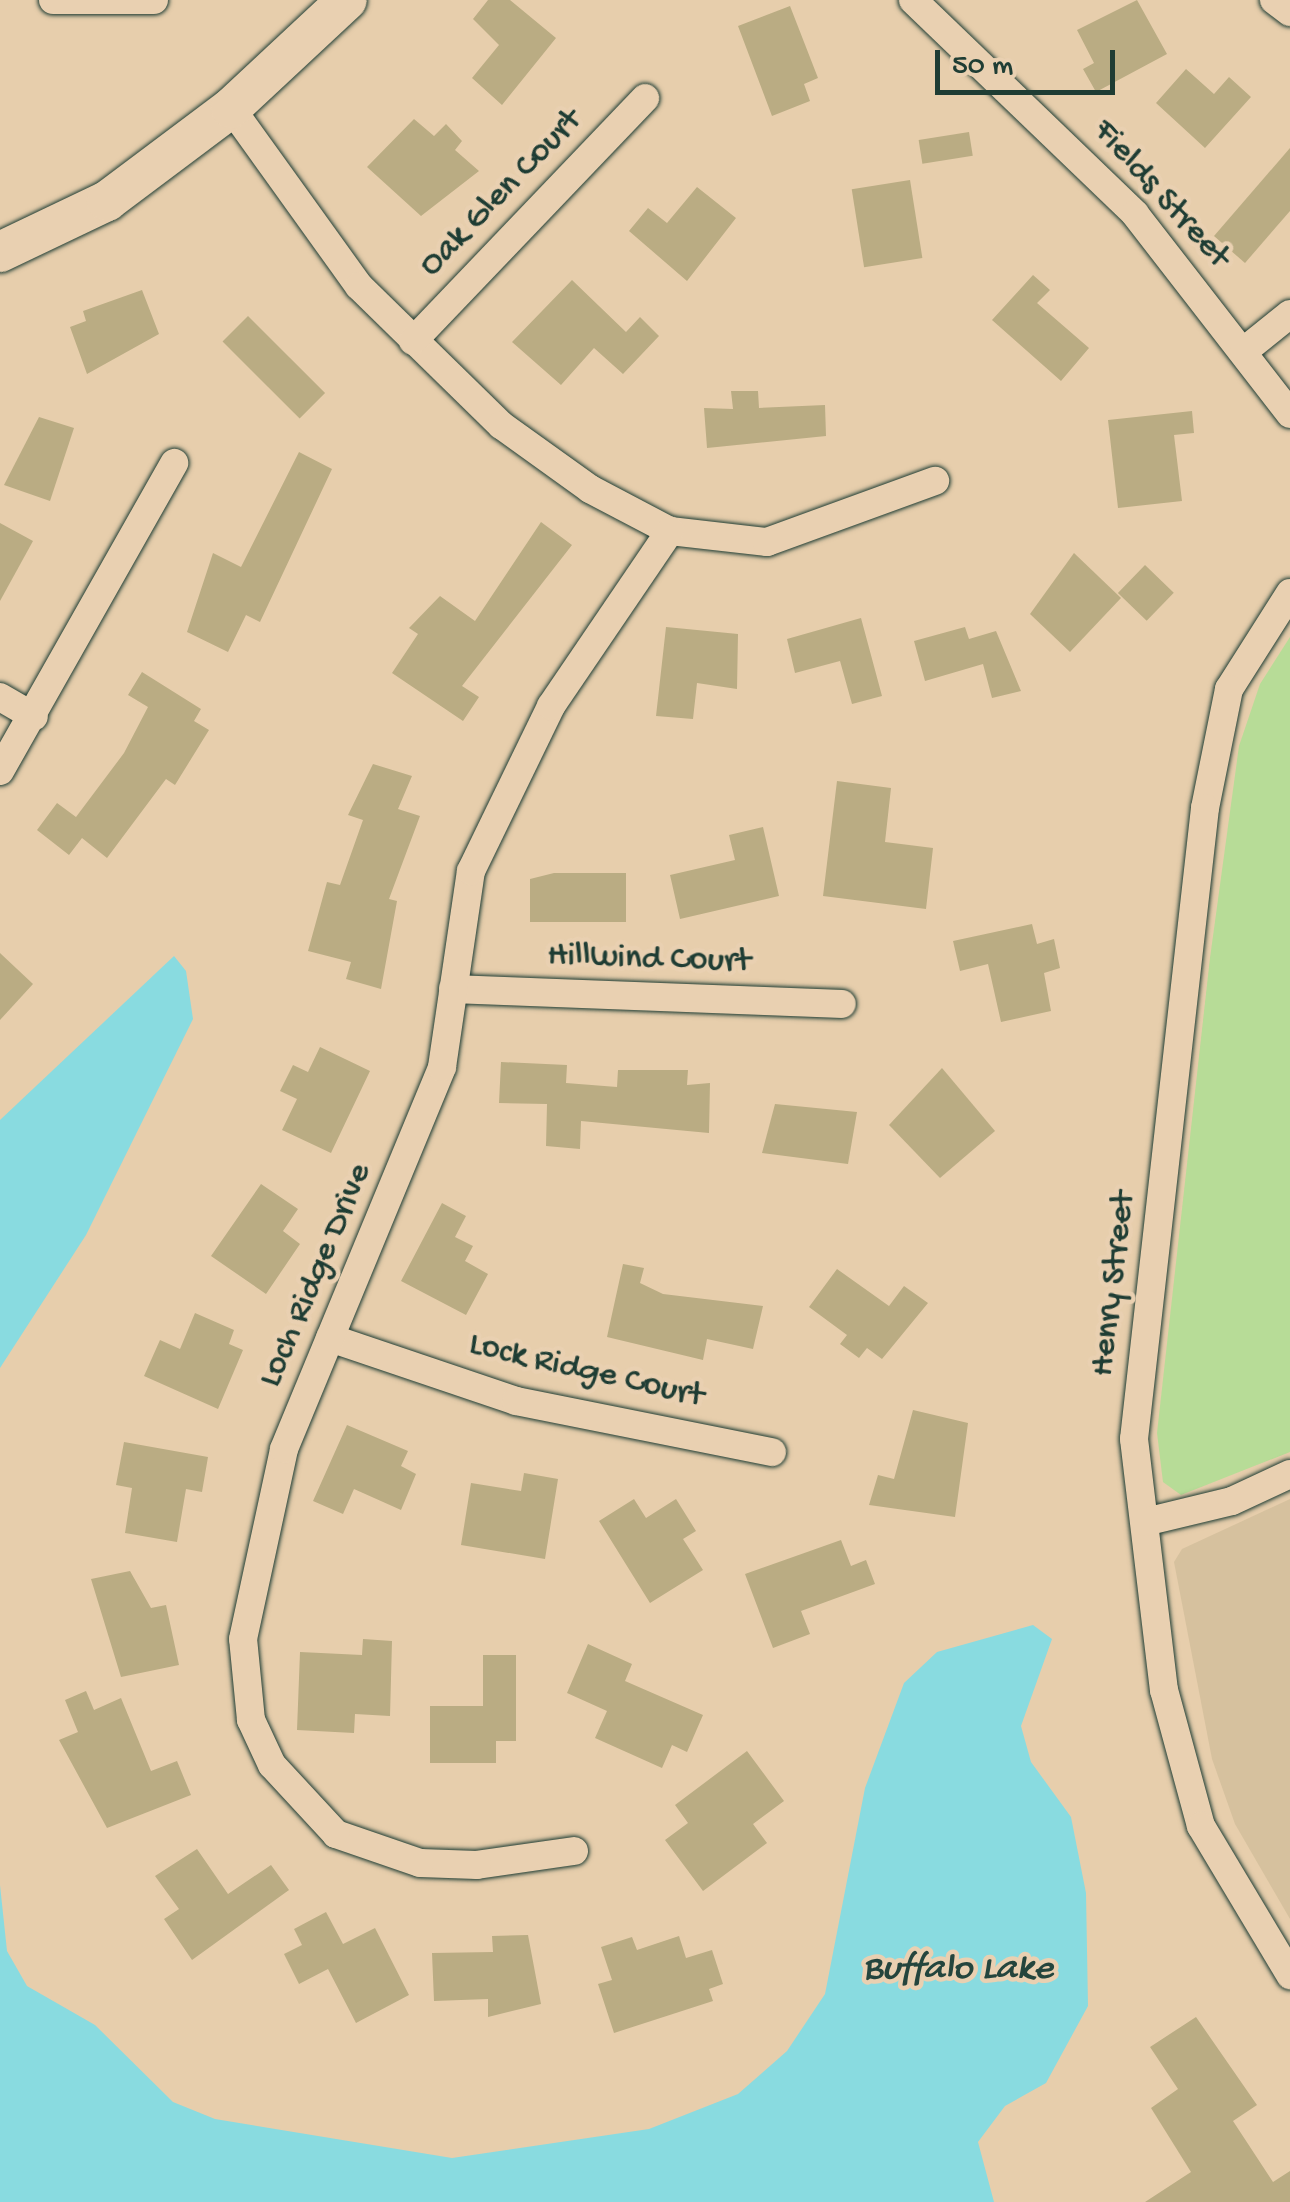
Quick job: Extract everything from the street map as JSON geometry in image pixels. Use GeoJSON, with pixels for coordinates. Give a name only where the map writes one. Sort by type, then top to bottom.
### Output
{"type":"FeatureCollection","features":[{"type":"Feature","properties":{"kind":"main road"},"geometry":{"type":"LineString","coordinates":[[0,252],[107,201],[230,108],[348,0]]}},
{"type":"Feature","properties":{"kind":"street"},"geometry":{"type":"LineString","coordinates":[[53,0],[154,0]]}},
{"type":"Feature","properties":{"kind":"street","name":"Fields Street"},"geometry":{"type":"LineString","coordinates":[[913,0],[1134,214],[1290,414]]}},
{"type":"Feature","properties":{"kind":"street"},"geometry":{"type":"LineString","coordinates":[[1274,0],[1290,12]]}},
{"type":"Feature","properties":{"kind":"street","name":"Oak Glen Court"},"geometry":{"type":"LineString","coordinates":[[413,341],[646,98]]}},
{"type":"Feature","properties":{"kind":"street"},"geometry":{"type":"LineString","coordinates":[[230,108],[360,286],[501,425],[590,489],[670,530],[767,542],[935,481]]}},
{"type":"Feature","properties":{"kind":"street"},"geometry":{"type":"LineString","coordinates":[[1244,351],[1290,314]]}},
{"type":"Feature","properties":{"kind":"street"},"geometry":{"type":"LineString","coordinates":[[0,771],[174,464]]}},
{"type":"Feature","properties":{"kind":"street","name":"Loch Ridge Drive"},"geometry":{"type":"LineString","coordinates":[[574,1851],[478,1866],[378,1853],[306,1810],[272,1766],[251,1720],[242,1640],[284,1449],[416,1140],[442,1067],[470,871],[499,798],[670,530]]}},
{"type":"Feature","properties":{"kind":"street","name":"Henry Street"},"geometry":{"type":"LineString","coordinates":[[1290,593],[1230,689],[1205,808],[1134,1439],[1164,1690],[1201,1826],[1290,1975]]}},
{"type":"Feature","properties":{"kind":"street"},"geometry":{"type":"LineString","coordinates":[[0,697],[34,717]]}},
{"type":"Feature","properties":{"kind":"street","name":"Hillwind Court"},"geometry":{"type":"LineString","coordinates":[[453,990],[842,1004]]}},
{"type":"Feature","properties":{"kind":"street","name":"Lock Ridge Court"},"geometry":{"type":"LineString","coordinates":[[330,1338],[516,1401],[772,1452]]}},
{"type":"Feature","properties":{"kind":"street"},"geometry":{"type":"LineString","coordinates":[[1145,1522],[1232,1501],[1290,1474]]}},
{"type":"Feature","properties":{"kind":"shaded area"},"geometry":{"type":"Polygon","coordinates":[[[1290,1499],[1290,1919],[1235,1824],[1212,1759],[1174,1562],[1182,1549],[1290,1499]]]}},
{"type":"Feature","properties":{"kind":"green space"},"geometry":{"type":"Polygon","coordinates":[[[1290,637],[1290,1452],[1181,1495],[1163,1482],[1157,1433],[1210,958],[1239,746],[1260,684],[1290,637]]]}},
{"type":"Feature","properties":{"kind":"water"},"geometry":{"type":"Polygon","coordinates":[[[174,956],[186,971],[193,1019],[86,1235],[0,1368],[0,1120],[174,956]]]}},
{"type":"Feature","properties":{"kind":"water","name":"Buffalo Lake"},"geometry":{"type":"Polygon","coordinates":[[[1033,1625],[1052,1639],[1021,1726],[1031,1762],[1071,1817],[1086,1893],[1088,2006],[1046,2083],[1005,2106],[978,2142],[994,2202],[0,2202],[0,1885],[7,1951],[27,1986],[95,2025],[173,2102],[215,2119],[452,2158],[649,2129],[738,2094],[787,2051],[825,1994],[865,1788],[904,1683],[937,1652],[1033,1625]]]}},
{"type":"Feature","properties":{"kind":"building"},"geometry":{"type":"Polygon","coordinates":[[[488,0],[510,0],[556,38],[502,105],[472,78],[499,45],[473,19],[488,0]]]}},
{"type":"Feature","properties":{"kind":"building"},"geometry":{"type":"Polygon","coordinates":[[[1137,0],[1167,54],[1096,92],[1083,69],[1094,63],[1077,30],[1137,0]]]}},
{"type":"Feature","properties":{"kind":"building"},"geometry":{"type":"Polygon","coordinates":[[[790,6],[818,78],[804,84],[810,101],[772,116],[738,26],[790,6]]]}},
{"type":"Feature","properties":{"kind":"building"},"geometry":{"type":"Polygon","coordinates":[[[1186,69],[1214,94],[1229,77],[1251,97],[1205,148],[1156,103],[1186,69]]]}},
{"type":"Feature","properties":{"kind":"building"},"geometry":{"type":"Polygon","coordinates":[[[414,119],[434,136],[446,124],[462,141],[455,150],[479,171],[421,216],[367,167],[414,119]]]}},
{"type":"Feature","properties":{"kind":"building"},"geometry":{"type":"Polygon","coordinates":[[[969,132],[973,156],[922,164],[919,140],[969,132]]]}},
{"type":"Feature","properties":{"kind":"building"},"geometry":{"type":"Polygon","coordinates":[[[1290,148],[1290,211],[1245,263],[1214,236],[1290,148]]]}},
{"type":"Feature","properties":{"kind":"building"},"geometry":{"type":"Polygon","coordinates":[[[910,180],[922,258],[864,267],[852,189],[910,180]]]}},
{"type":"Feature","properties":{"kind":"building"},"geometry":{"type":"Polygon","coordinates":[[[697,187],[736,218],[687,281],[629,231],[648,208],[667,223],[697,187]]]}},
{"type":"Feature","properties":{"kind":"building"},"geometry":{"type":"Polygon","coordinates":[[[1033,275],[1050,290],[1037,303],[1089,348],[1061,381],[992,320],[1033,275]]]}},
{"type":"Feature","properties":{"kind":"building"},"geometry":{"type":"Polygon","coordinates":[[[572,280],[626,332],[640,317],[659,336],[623,374],[594,348],[561,385],[512,342],[572,280]]]}},
{"type":"Feature","properties":{"kind":"building"},"geometry":{"type":"Polygon","coordinates":[[[142,290],[159,334],[87,374],[70,327],[86,321],[83,311],[142,290]]]}},
{"type":"Feature","properties":{"kind":"building"},"geometry":{"type":"Polygon","coordinates":[[[248,316],[325,393],[300,419],[223,341],[248,316]]]}},
{"type":"Feature","properties":{"kind":"building"},"geometry":{"type":"Polygon","coordinates":[[[731,391],[758,391],[759,408],[825,405],[826,436],[707,448],[704,408],[733,409],[731,391]]]}},
{"type":"Feature","properties":{"kind":"building"},"geometry":{"type":"Polygon","coordinates":[[[1192,411],[1194,433],[1174,435],[1182,501],[1118,508],[1108,420],[1192,411]]]}},
{"type":"Feature","properties":{"kind":"building"},"geometry":{"type":"Polygon","coordinates":[[[39,417],[74,428],[50,501],[4,485],[39,417]]]}},
{"type":"Feature","properties":{"kind":"building"},"geometry":{"type":"Polygon","coordinates":[[[299,452],[332,469],[260,622],[246,615],[228,652],[187,632],[213,553],[241,567],[299,452]]]}},
{"type":"Feature","properties":{"kind":"building"},"geometry":{"type":"Polygon","coordinates":[[[541,522],[572,545],[462,686],[479,697],[463,721],[392,673],[418,634],[409,628],[440,596],[475,621],[541,522]]]}},
{"type":"Feature","properties":{"kind":"building"},"geometry":{"type":"Polygon","coordinates":[[[0,523],[33,541],[0,601],[0,523]]]}},
{"type":"Feature","properties":{"kind":"building"},"geometry":{"type":"Polygon","coordinates":[[[1074,553],[1121,598],[1070,652],[1030,614],[1074,553]]]}},
{"type":"Feature","properties":{"kind":"building"},"geometry":{"type":"Polygon","coordinates":[[[1145,565],[1174,593],[1147,621],[1118,593],[1145,565]]]}},
{"type":"Feature","properties":{"kind":"building"},"geometry":{"type":"Polygon","coordinates":[[[861,618],[882,696],[852,704],[840,661],[795,673],[787,639],[861,618]]]}},
{"type":"Feature","properties":{"kind":"building"},"geometry":{"type":"Polygon","coordinates":[[[666,627],[738,634],[737,689],[697,683],[693,719],[656,716],[666,627]]]}},
{"type":"Feature","properties":{"kind":"building"},"geometry":{"type":"Polygon","coordinates":[[[965,627],[969,639],[996,631],[1021,691],[992,698],[983,664],[925,681],[914,641],[965,627]]]}},
{"type":"Feature","properties":{"kind":"building"},"geometry":{"type":"Polygon","coordinates":[[[142,672],[201,709],[194,721],[209,730],[175,785],[166,779],[107,858],[82,838],[69,855],[37,830],[57,803],[76,817],[124,753],[148,707],[128,695],[142,672]]]}},
{"type":"Feature","properties":{"kind":"building"},"geometry":{"type":"Polygon","coordinates":[[[373,764],[412,776],[398,809],[420,816],[389,899],[397,901],[381,989],[346,979],[351,962],[308,951],[327,882],[340,885],[363,820],[348,815],[373,764]]]}},
{"type":"Feature","properties":{"kind":"building"},"geometry":{"type":"Polygon","coordinates":[[[837,781],[891,788],[885,842],[933,848],[926,909],[823,896],[837,781]]]}},
{"type":"Feature","properties":{"kind":"building"},"geometry":{"type":"Polygon","coordinates":[[[763,827],[779,896],[680,919],[670,875],[735,860],[729,835],[763,827]]]}},
{"type":"Feature","properties":{"kind":"building"},"geometry":{"type":"Polygon","coordinates":[[[554,873],[626,873],[626,922],[530,922],[530,879],[554,873]]]}},
{"type":"Feature","properties":{"kind":"building"},"geometry":{"type":"Polygon","coordinates":[[[1032,924],[1037,944],[1054,939],[1060,968],[1044,973],[1051,1011],[1001,1022],[988,964],[960,971],[953,941],[1032,924]]]}},
{"type":"Feature","properties":{"kind":"building"},"geometry":{"type":"Polygon","coordinates":[[[0,953],[33,984],[0,1020],[0,953]]]}},
{"type":"Feature","properties":{"kind":"building"},"geometry":{"type":"Polygon","coordinates":[[[320,1047],[370,1071],[331,1153],[282,1130],[297,1099],[280,1091],[293,1065],[308,1072],[320,1047]]]}},
{"type":"Feature","properties":{"kind":"building"},"geometry":{"type":"Polygon","coordinates":[[[501,1062],[567,1065],[566,1083],[617,1087],[618,1070],[688,1070],[687,1085],[710,1083],[709,1133],[581,1121],[580,1149],[546,1146],[547,1104],[499,1103],[501,1062]]]}},
{"type":"Feature","properties":{"kind":"building"},"geometry":{"type":"Polygon","coordinates":[[[942,1068],[995,1131],[940,1178],[889,1125],[942,1068]]]}},
{"type":"Feature","properties":{"kind":"building"},"geometry":{"type":"Polygon","coordinates":[[[775,1104],[857,1112],[848,1164],[762,1153],[775,1104]]]}},
{"type":"Feature","properties":{"kind":"building"},"geometry":{"type":"Polygon","coordinates":[[[261,1184],[298,1209],[283,1231],[300,1244],[266,1294],[211,1256],[261,1184]]]}},
{"type":"Feature","properties":{"kind":"building"},"geometry":{"type":"Polygon","coordinates":[[[442,1203],[466,1216],[455,1237],[473,1246],[465,1261],[488,1274],[466,1315],[401,1281],[442,1203]]]}},
{"type":"Feature","properties":{"kind":"building"},"geometry":{"type":"Polygon","coordinates":[[[623,1264],[644,1268],[640,1283],[663,1294],[763,1306],[753,1349],[707,1339],[703,1360],[607,1337],[623,1264]]]}},
{"type":"Feature","properties":{"kind":"building"},"geometry":{"type":"Polygon","coordinates":[[[837,1269],[889,1306],[904,1286],[928,1303],[882,1359],[867,1348],[859,1358],[840,1344],[847,1335],[809,1307],[837,1269]]]}},
{"type":"Feature","properties":{"kind":"building"},"geometry":{"type":"Polygon","coordinates":[[[195,1313],[234,1330],[229,1344],[243,1350],[218,1409],[144,1376],[160,1340],[180,1349],[195,1313]]]}},
{"type":"Feature","properties":{"kind":"building"},"geometry":{"type":"Polygon","coordinates":[[[913,1410],[968,1423],[955,1517],[869,1505],[878,1475],[894,1479],[913,1410]]]}},
{"type":"Feature","properties":{"kind":"building"},"geometry":{"type":"Polygon","coordinates":[[[347,1425],[408,1451],[401,1466],[416,1474],[401,1510],[354,1489],[343,1514],[313,1501],[347,1425]]]}},
{"type":"Feature","properties":{"kind":"building"},"geometry":{"type":"Polygon","coordinates":[[[124,1442],[208,1457],[202,1492],[186,1489],[177,1542],[125,1533],[132,1488],[116,1485],[124,1442]]]}},
{"type":"Feature","properties":{"kind":"building"},"geometry":{"type":"Polygon","coordinates":[[[524,1473],[558,1479],[545,1559],[461,1545],[471,1483],[521,1491],[524,1473]]]}},
{"type":"Feature","properties":{"kind":"building"},"geometry":{"type":"Polygon","coordinates":[[[634,1499],[646,1518],[676,1499],[696,1531],[683,1539],[703,1570],[650,1603],[599,1521],[634,1499]]]}},
{"type":"Feature","properties":{"kind":"building"},"geometry":{"type":"Polygon","coordinates":[[[841,1540],[851,1566],[866,1560],[875,1584],[801,1611],[810,1634],[773,1648],[745,1574],[841,1540]]]}},
{"type":"Feature","properties":{"kind":"building"},"geometry":{"type":"Polygon","coordinates":[[[130,1571],[151,1608],[166,1605],[179,1665],[121,1677],[91,1579],[130,1571]]]}},
{"type":"Feature","properties":{"kind":"building"},"geometry":{"type":"Polygon","coordinates":[[[363,1639],[392,1641],[390,1716],[355,1714],[354,1733],[297,1730],[300,1652],[362,1655],[363,1639]]]}},
{"type":"Feature","properties":{"kind":"building"},"geometry":{"type":"Polygon","coordinates":[[[588,1644],[632,1664],[625,1681],[703,1715],[687,1752],[672,1745],[662,1768],[595,1738],[607,1711],[567,1693],[588,1644]]]}},
{"type":"Feature","properties":{"kind":"building"},"geometry":{"type":"Polygon","coordinates":[[[483,1655],[516,1655],[516,1741],[496,1741],[496,1763],[430,1763],[430,1706],[483,1706],[483,1655]]]}},
{"type":"Feature","properties":{"kind":"building"},"geometry":{"type":"Polygon","coordinates":[[[86,1691],[94,1710],[121,1698],[151,1771],[177,1761],[191,1795],[107,1828],[59,1740],[78,1732],[65,1700],[86,1691]]]}},
{"type":"Feature","properties":{"kind":"building"},"geometry":{"type":"Polygon","coordinates":[[[747,1751],[784,1801],[753,1824],[767,1843],[703,1891],[665,1840],[688,1823],[675,1805],[747,1751]]]}},
{"type":"Feature","properties":{"kind":"building"},"geometry":{"type":"Polygon","coordinates":[[[197,1849],[228,1894],[271,1865],[289,1890],[192,1960],[164,1919],[179,1909],[155,1876],[197,1849]]]}},
{"type":"Feature","properties":{"kind":"building"},"geometry":{"type":"Polygon","coordinates":[[[326,1912],[343,1944],[375,1928],[409,1995],[356,2023],[328,1969],[299,1984],[284,1954],[302,1945],[294,1929],[326,1912]]]}},
{"type":"Feature","properties":{"kind":"building"},"geometry":{"type":"Polygon","coordinates":[[[528,1935],[541,2004],[488,2017],[488,1999],[434,2001],[432,1953],[493,1952],[492,1936],[528,1935]]]}},
{"type":"Feature","properties":{"kind":"building"},"geometry":{"type":"Polygon","coordinates":[[[679,1936],[686,1958],[712,1950],[723,1984],[709,1989],[713,2001],[614,2033],[598,1984],[612,1980],[601,1947],[632,1937],[637,1950],[679,1936]]]}},
{"type":"Feature","properties":{"kind":"building"},"geometry":{"type":"Polygon","coordinates":[[[1196,2017],[1257,2105],[1233,2121],[1273,2182],[1290,2171],[1290,2202],[1145,2202],[1191,2172],[1151,2108],[1178,2089],[1150,2047],[1196,2017]]]}}]}
